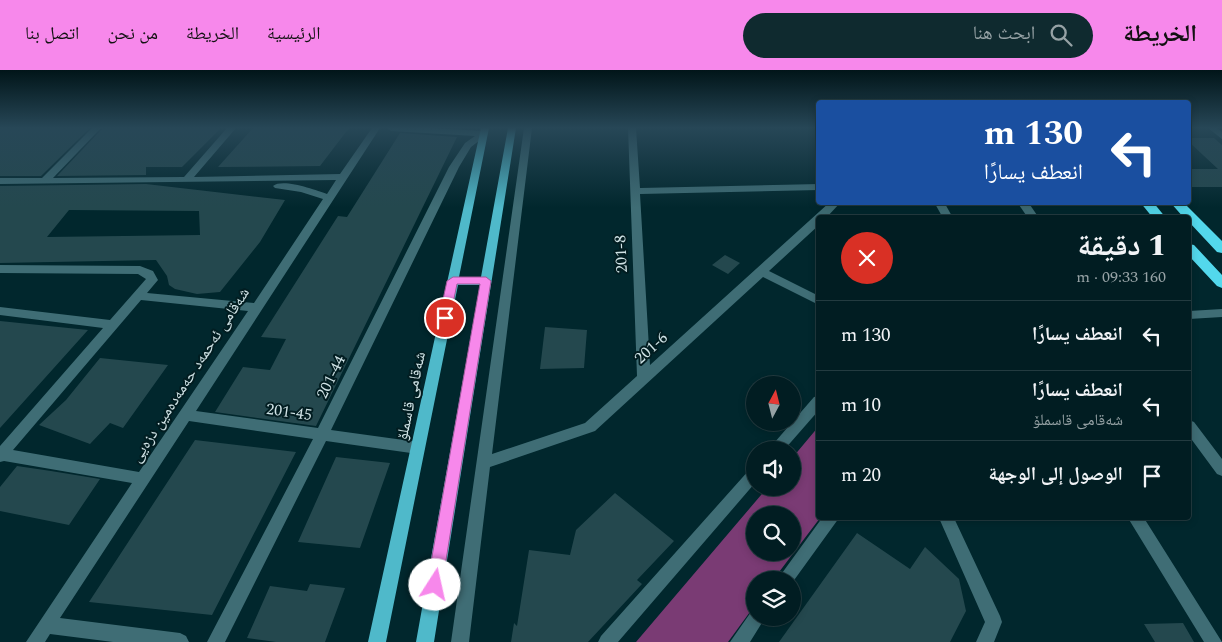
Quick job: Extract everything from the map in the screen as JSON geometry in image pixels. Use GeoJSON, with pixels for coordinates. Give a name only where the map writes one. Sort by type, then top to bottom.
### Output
{"type":"FeatureCollection","features":[{"type":"Feature","properties":{"kind":"highway"},"geometry":{"type":"LineString","coordinates":[[1149,205],[1157,215]]}},
{"type":"Feature","properties":{"kind":"highway"},"geometry":{"type":"LineString","coordinates":[[1179,205],[1189,215]]}},
{"type":"Feature","properties":{"kind":"highway"},"geometry":{"type":"LineString","coordinates":[[1191,217],[1222,249]]}},
{"type":"Feature","properties":{"kind":"highway"},"geometry":{"type":"LineString","coordinates":[[1191,250],[1222,283]]}},
{"type":"Feature","properties":{"kind":"main road","name":"شەقامی قاسملۆ"},"geometry":{"type":"LineString","coordinates":[[377,642],[480,155]]}},
{"type":"Feature","properties":{"kind":"main road"},"geometry":{"type":"LineString","coordinates":[[425,642],[507,155]]}},
{"type":"Feature","properties":{"kind":"main road"},"geometry":{"type":"LineString","coordinates":[[453,281],[486,281]]}},
{"type":"Feature","properties":{"kind":"street"},"geometry":{"type":"LineString","coordinates":[[44,181],[70,155]]}},
{"type":"Feature","properties":{"kind":"street"},"geometry":{"type":"LineString","coordinates":[[186,180],[208,155]]}},
{"type":"Feature","properties":{"kind":"street","name":"شەقامی ئەحمەد حەمەدەمین دزەیی"},"geometry":{"type":"LineString","coordinates":[[35,642],[255,307],[358,155]]}},
{"type":"Feature","properties":{"kind":"street","name":"201-44"},"geometry":{"type":"LineString","coordinates":[[216,642],[462,155]]}},
{"type":"Feature","properties":{"kind":"street"},"geometry":{"type":"LineString","coordinates":[[460,642],[524,155]]}},
{"type":"Feature","properties":{"kind":"street","name":"201-8"},"geometry":{"type":"LineString","coordinates":[[633,155],[644,378]]}},
{"type":"Feature","properties":{"kind":"street"},"geometry":{"type":"LineString","coordinates":[[0,182],[343,177]]}},
{"type":"Feature","properties":{"kind":"street"},"geometry":{"type":"LineString","coordinates":[[228,180],[302,189],[329,198]]}},
{"type":"Feature","properties":{"kind":"street"},"geometry":{"type":"LineString","coordinates":[[634,191],[816,187]]}},
{"type":"Feature","properties":{"kind":"street","name":"201-6"},"geometry":{"type":"LineString","coordinates":[[822,215],[833,205]]}},
{"type":"Feature","properties":{"kind":"street","name":"201-6"},"geometry":{"type":"LineString","coordinates":[[484,463],[590,427],[816,221]]}},
{"type":"Feature","properties":{"kind":"street"},"geometry":{"type":"LineString","coordinates":[[0,269],[140,270],[149,274],[152,280],[0,455]]}},
{"type":"Feature","properties":{"kind":"street"},"geometry":{"type":"LineString","coordinates":[[761,271],[816,300]]}},
{"type":"Feature","properties":{"kind":"street"},"geometry":{"type":"LineString","coordinates":[[139,296],[255,307]]}},
{"type":"Feature","properties":{"kind":"street"},"geometry":{"type":"LineString","coordinates":[[0,311],[114,325]]}},
{"type":"Feature","properties":{"kind":"street"},"geometry":{"type":"LineString","coordinates":[[1191,314],[1222,314]]}},
{"type":"Feature","properties":{"kind":"street"},"geometry":{"type":"LineString","coordinates":[[784,441],[816,404]]}},
{"type":"Feature","properties":{"kind":"street","name":"201-45"},"geometry":{"type":"LineString","coordinates":[[184,415],[418,448]]}},
{"type":"Feature","properties":{"kind":"street"},"geometry":{"type":"LineString","coordinates":[[1191,429],[1222,470]]}},
{"type":"Feature","properties":{"kind":"street"},"geometry":{"type":"LineString","coordinates":[[0,455],[142,479]]}},
{"type":"Feature","properties":{"kind":"street"},"geometry":{"type":"LineString","coordinates":[[607,642],[746,483]]}},
{"type":"Feature","properties":{"kind":"street"},"geometry":{"type":"LineString","coordinates":[[792,571],[830,520]]}},
{"type":"Feature","properties":{"kind":"street"},"geometry":{"type":"LineString","coordinates":[[948,520],[994,622],[985,642]]}},
{"type":"Feature","properties":{"kind":"street"},"geometry":{"type":"LineString","coordinates":[[1137,520],[1214,642]]}},
{"type":"Feature","properties":{"kind":"street"},"geometry":{"type":"LineString","coordinates":[[46,625],[180,642]]}},
{"type":"Feature","properties":{"kind":"street"},"geometry":{"type":"LineString","coordinates":[[739,642],[751,626]]}},
{"type":"Feature","properties":{"kind":"shaded area"},"geometry":{"type":"Polygon","coordinates":[[[816,430],[816,520],[818,520],[801,543],[801,506],[752,506],[760,496],[801,496],[801,447],[816,430]]]}},
{"type":"Feature","properties":{"kind":"shaded area"},"geometry":{"type":"Polygon","coordinates":[[[746,513],[746,561],[787,561],[780,571],[746,571],[746,617],[728,642],[636,642],[746,513]]]}},
{"type":"Feature","properties":{"kind":"building"},"geometry":{"type":"Polygon","coordinates":[[[0,155],[63,155],[41,176],[0,176],[0,155]]]}},
{"type":"Feature","properties":{"kind":"building"},"geometry":{"type":"Polygon","coordinates":[[[77,155],[194,155],[182,167],[146,167],[146,175],[57,176],[77,155]]]}},
{"type":"Feature","properties":{"kind":"building"},"geometry":{"type":"Polygon","coordinates":[[[229,155],[329,155],[320,166],[218,167],[229,155]]]}},
{"type":"Feature","properties":{"kind":"building"},"geometry":{"type":"Polygon","coordinates":[[[386,155],[448,155],[316,426],[215,412],[243,367],[270,370],[286,339],[261,337],[338,216],[347,217],[386,155]]]}},
{"type":"Feature","properties":{"kind":"building"},"geometry":{"type":"Polygon","coordinates":[[[1203,155],[1222,155],[1222,187],[1191,187],[1191,169],[1218,169],[1203,155]]]}},
{"type":"Feature","properties":{"kind":"building"},"geometry":{"type":"Polygon","coordinates":[[[146,184],[285,200],[260,242],[220,292],[197,294],[175,289],[169,285],[167,276],[156,260],[0,263],[0,186],[146,184]],[[69,210],[47,237],[200,235],[199,211],[69,210]]]}},
{"type":"Feature","properties":{"kind":"building"},"geometry":{"type":"Polygon","coordinates":[[[725,255],[740,263],[728,274],[712,265],[725,255]]]}},
{"type":"Feature","properties":{"kind":"building"},"geometry":{"type":"Polygon","coordinates":[[[0,321],[88,330],[0,428],[0,321]]]}},
{"type":"Feature","properties":{"kind":"building"},"geometry":{"type":"Polygon","coordinates":[[[545,327],[587,330],[584,368],[540,369],[545,327]]]}},
{"type":"Feature","properties":{"kind":"building"},"geometry":{"type":"Polygon","coordinates":[[[100,358],[168,365],[123,428],[110,423],[90,444],[39,425],[66,400],[100,358]]]}},
{"type":"Feature","properties":{"kind":"building"},"geometry":{"type":"Polygon","coordinates":[[[195,440],[296,452],[212,615],[89,602],[195,440]]]}},
{"type":"Feature","properties":{"kind":"building"},"geometry":{"type":"Polygon","coordinates":[[[336,457],[390,463],[360,548],[298,542],[336,457]]]}},
{"type":"Feature","properties":{"kind":"building"},"geometry":{"type":"Polygon","coordinates":[[[17,466],[100,479],[69,525],[0,511],[0,487],[17,466]]]}},
{"type":"Feature","properties":{"kind":"building"},"geometry":{"type":"Polygon","coordinates":[[[615,493],[674,541],[637,580],[642,584],[588,642],[511,642],[514,623],[517,626],[529,550],[570,555],[576,530],[615,493]]]}},
{"type":"Feature","properties":{"kind":"building"},"geometry":{"type":"Polygon","coordinates":[[[857,533],[910,569],[925,547],[959,579],[966,611],[950,642],[779,642],[790,626],[801,626],[801,611],[857,533]]]}},
{"type":"Feature","properties":{"kind":"building"},"geometry":{"type":"Polygon","coordinates":[[[310,584],[345,588],[325,642],[276,642],[247,638],[270,586],[307,591],[310,584]]]}},
{"type":"Feature","properties":{"kind":"building"},"geometry":{"type":"Polygon","coordinates":[[[1183,623],[1194,642],[1155,642],[1144,624],[1183,623]]]}},
{"type":"Feature","properties":{"kind":"route"},"geometry":{"type":"LineString","coordinates":[[435,585],[486,281],[453,281],[445,318]]}}]}
